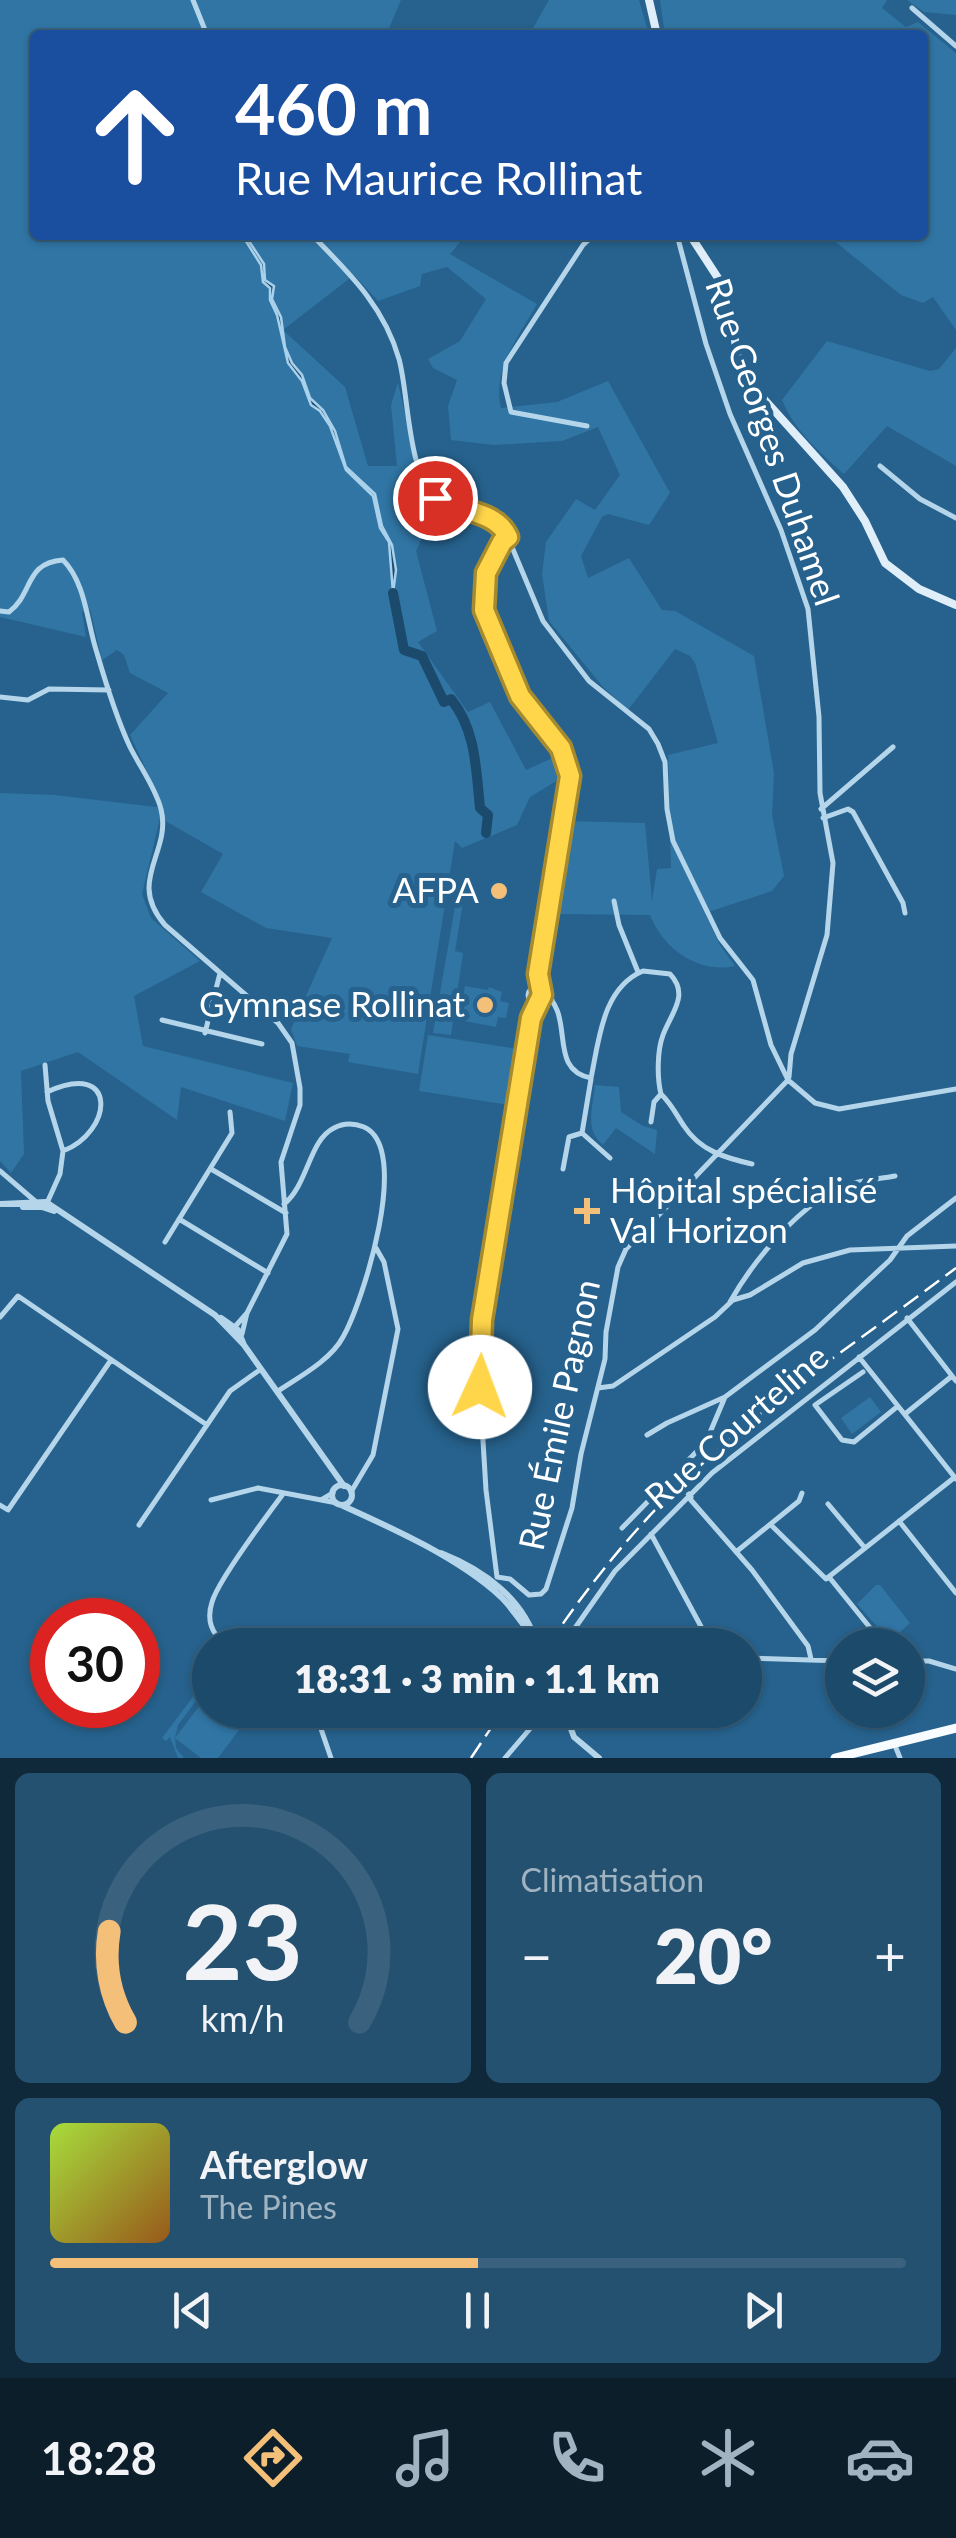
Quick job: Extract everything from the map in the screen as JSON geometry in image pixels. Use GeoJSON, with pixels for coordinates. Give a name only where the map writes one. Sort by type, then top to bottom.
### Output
{"type":"FeatureCollection","features":[{"type":"Feature","properties":{"kind":"main road"},"geometry":{"type":"LineString","coordinates":[[649,0],[656,30]]}},
{"type":"Feature","properties":{"kind":"main road"},"geometry":{"type":"LineString","coordinates":[[693,240],[718,278],[728,303],[738,358],[752,386],[844,488],[885,563],[918,590],[956,605]]}},
{"type":"Feature","properties":{"kind":"main road"},"geometry":{"type":"LineString","coordinates":[[840,1757],[956,1728]]}},
{"type":"Feature","properties":{"kind":"street"},"geometry":{"type":"LineString","coordinates":[[193,0],[205,30]]}},
{"type":"Feature","properties":{"kind":"street"},"geometry":{"type":"LineString","coordinates":[[912,8],[956,46]]}},
{"type":"Feature","properties":{"kind":"street"},"geometry":{"type":"LineString","coordinates":[[317,240],[378,308],[398,357],[418,465],[426,485],[435,498],[448,505],[496,520],[508,537],[550,631],[589,681],[649,729],[658,744],[665,762],[667,809],[674,841],[720,938],[760,994],[771,1045],[788,1080],[815,1103],[839,1108],[956,1089]]}},
{"type":"Feature","properties":{"kind":"street"},"geometry":{"type":"LineString","coordinates":[[587,426],[511,412],[504,383],[506,363],[588,240]]}},
{"type":"Feature","properties":{"kind":"street","name":"Rue Georges Duhamel"},"geometry":{"type":"LineString","coordinates":[[677,240],[730,414],[805,596],[819,716],[821,809],[832,862],[827,935],[791,1054],[788,1080]]}},
{"type":"Feature","properties":{"kind":"street"},"geometry":{"type":"LineString","coordinates":[[880,466],[920,499],[956,518]]}},
{"type":"Feature","properties":{"kind":"street"},"geometry":{"type":"LineString","coordinates":[[508,537],[486,573],[484,610],[520,696],[561,748],[569,769],[569,792],[538,974],[539,1000],[531,1018]]}},
{"type":"Feature","properties":{"kind":"street"},"geometry":{"type":"LineString","coordinates":[[0,610],[9,612],[16,606],[37,568],[63,560],[71,568],[128,742],[160,806],[162,826],[148,887],[151,905],[165,925],[278,1023],[292,1043],[300,1104],[282,1162],[285,1241],[247,1314],[233,1329]]}},
{"type":"Feature","properties":{"kind":"street"},"geometry":{"type":"LineString","coordinates":[[0,697],[28,700],[49,690],[110,690]]}},
{"type":"Feature","properties":{"kind":"street"},"geometry":{"type":"LineString","coordinates":[[821,809],[893,747]]}},
{"type":"Feature","properties":{"kind":"street"},"geometry":{"type":"LineString","coordinates":[[823,818],[853,812],[905,913]]}},
{"type":"Feature","properties":{"kind":"street"},"geometry":{"type":"LineString","coordinates":[[614,900],[619,925],[638,972]]}},
{"type":"Feature","properties":{"kind":"street"},"geometry":{"type":"LineString","coordinates":[[582,1133],[600,1028],[614,999],[638,972],[660,970],[670,974],[680,991],[661,1040],[661,1094],[677,1110],[684,1127],[715,1155],[752,1164]]}},
{"type":"Feature","properties":{"kind":"street"},"geometry":{"type":"LineString","coordinates":[[205,1033],[220,973]]}},
{"type":"Feature","properties":{"kind":"street"},"geometry":{"type":"LineString","coordinates":[[525,1628],[495,1586],[482,1424],[482,1320],[531,1018],[528,994],[537,990]]}},
{"type":"Feature","properties":{"kind":"street"},"geometry":{"type":"LineString","coordinates":[[537,990],[552,1000],[560,1012],[568,1060],[578,1074],[591,1078]]}},
{"type":"Feature","properties":{"kind":"street"},"geometry":{"type":"LineString","coordinates":[[530,998],[552,1000]]}},
{"type":"Feature","properties":{"kind":"street"},"geometry":{"type":"LineString","coordinates":[[210,1011],[236,1017]]}},
{"type":"Feature","properties":{"kind":"street"},"geometry":{"type":"LineString","coordinates":[[162,1020],[262,1044]]}},
{"type":"Feature","properties":{"kind":"street"},"geometry":{"type":"LineString","coordinates":[[0,1204],[41,1204],[60,1174],[63,1150],[44,1065]]}},
{"type":"Feature","properties":{"kind":"street","name":"Rue Émile Pagnon"},"geometry":{"type":"LineString","coordinates":[[495,1586],[510,1579],[529,1596],[546,1589],[572,1508],[581,1454],[601,1380],[618,1267],[626,1249],[788,1080]]}},
{"type":"Feature","properties":{"kind":"street"},"geometry":{"type":"LineString","coordinates":[[47,1092],[67,1083],[87,1084],[95,1087],[103,1102],[86,1136],[74,1147],[63,1150]]}},
{"type":"Feature","properties":{"kind":"street"},"geometry":{"type":"LineString","coordinates":[[651,1122],[654,1102],[661,1094]]}},
{"type":"Feature","properties":{"kind":"street"},"geometry":{"type":"LineString","coordinates":[[166,1242],[232,1133],[230,1112]]}},
{"type":"Feature","properties":{"kind":"street"},"geometry":{"type":"LineString","coordinates":[[278,1391],[341,1342],[376,1248],[384,1154],[378,1139],[363,1126],[340,1125],[327,1132],[296,1195],[284,1204]]}},
{"type":"Feature","properties":{"kind":"street"},"geometry":{"type":"LineString","coordinates":[[582,1133],[610,1158]]}},
{"type":"Feature","properties":{"kind":"street"},"geometry":{"type":"LineString","coordinates":[[563,1169],[570,1137],[582,1133]]}},
{"type":"Feature","properties":{"kind":"street"},"geometry":{"type":"LineString","coordinates":[[210,1168],[286,1213]]}},
{"type":"Feature","properties":{"kind":"street"},"geometry":{"type":"LineString","coordinates":[[0,1171],[41,1204],[233,1329],[362,1514]]}},
{"type":"Feature","properties":{"kind":"street"},"geometry":{"type":"LineString","coordinates":[[598,1388],[612,1386],[715,1318],[792,1222],[816,1202],[852,1184],[895,1176]]}},
{"type":"Feature","properties":{"kind":"street"},"geometry":{"type":"LineString","coordinates":[[647,1435],[726,1397],[814,1330],[890,1260],[898,1246],[956,1198]]}},
{"type":"Feature","properties":{"kind":"street"},"geometry":{"type":"LineString","coordinates":[[179,1219],[268,1273]]}},
{"type":"Feature","properties":{"kind":"street"},"geometry":{"type":"LineString","coordinates":[[729,1304],[788,1270],[818,1258],[850,1250],[956,1246]]}},
{"type":"Feature","properties":{"kind":"street"},"geometry":{"type":"LineString","coordinates":[[339,1504],[349,1502],[348,1490],[373,1455],[398,1329],[384,1262],[376,1248]]}},
{"type":"Feature","properties":{"kind":"street"},"geometry":{"type":"LineString","coordinates":[[745,1281],[744,1290],[754,1292]]}},
{"type":"Feature","properties":{"kind":"street","name":"Rue Courteline"},"geometry":{"type":"LineString","coordinates":[[576,1628],[602,1586],[719,1467],[956,1282]]}},
{"type":"Feature","properties":{"kind":"street"},"geometry":{"type":"LineString","coordinates":[[0,1317],[18,1296],[206,1426]]}},
{"type":"Feature","properties":{"kind":"street"},"geometry":{"type":"LineString","coordinates":[[243,1341],[247,1314]]}},
{"type":"Feature","properties":{"kind":"street"},"geometry":{"type":"LineString","coordinates":[[905,1414],[953,1376],[907,1318]]}},
{"type":"Feature","properties":{"kind":"street"},"geometry":{"type":"LineString","coordinates":[[828,1578],[955,1478],[859,1356]]}},
{"type":"Feature","properties":{"kind":"street"},"geometry":{"type":"LineString","coordinates":[[0,1505],[8,1510],[111,1360]]}},
{"type":"Feature","properties":{"kind":"street"},"geometry":{"type":"LineString","coordinates":[[139,1525],[230,1391],[261,1369]]}},
{"type":"Feature","properties":{"kind":"street"},"geometry":{"type":"LineString","coordinates":[[863,1372],[815,1405],[842,1440],[854,1442],[898,1406]]}},
{"type":"Feature","properties":{"kind":"street"},"geometry":{"type":"LineString","coordinates":[[601,1380],[618,1381]]}},
{"type":"Feature","properties":{"kind":"street"},"geometry":{"type":"LineString","coordinates":[[622,1528],[706,1442],[726,1397]]}},
{"type":"Feature","properties":{"kind":"street"},"geometry":{"type":"LineString","coordinates":[[672,1475],[808,1646],[811,1659]]}},
{"type":"Feature","properties":{"kind":"street"},"geometry":{"type":"LineString","coordinates":[[336,1476],[333,1491],[339,1504]]}},
{"type":"Feature","properties":{"kind":"street"},"geometry":{"type":"LineString","coordinates":[[211,1500],[258,1488],[339,1504],[495,1586],[527,1618]]}},
{"type":"Feature","properties":{"kind":"street"},"geometry":{"type":"LineString","coordinates":[[319,1501],[333,1491],[348,1490]]}},
{"type":"Feature","properties":{"kind":"street"},"geometry":{"type":"LineString","coordinates":[[736,1552],[799,1501],[802,1492]]}},
{"type":"Feature","properties":{"kind":"street"},"geometry":{"type":"LineString","coordinates":[[212,1628],[214,1597],[283,1494]]}},
{"type":"Feature","properties":{"kind":"street"},"geometry":{"type":"LineString","coordinates":[[828,1504],[866,1548]]}},
{"type":"Feature","properties":{"kind":"street"},"geometry":{"type":"LineString","coordinates":[[899,1522],[956,1593]]}},
{"type":"Feature","properties":{"kind":"street"},"geometry":{"type":"LineString","coordinates":[[771,1526],[828,1578],[870,1628]]}},
{"type":"Feature","properties":{"kind":"street"},"geometry":{"type":"LineString","coordinates":[[651,1534],[702,1628]]}},
{"type":"Feature","properties":{"kind":"street"},"geometry":{"type":"LineString","coordinates":[[424,1547],[448,1556],[495,1586],[527,1618],[530,1628]]}},
{"type":"Feature","properties":{"kind":"street"},"geometry":{"type":"LineString","coordinates":[[762,1658],[825,1660]]}},
{"type":"Feature","properties":{"kind":"street"},"geometry":{"type":"LineString","coordinates":[[925,1661],[956,1668]]}},
{"type":"Feature","properties":{"kind":"street"},"geometry":{"type":"LineString","coordinates":[[319,1728],[331,1758]]}},
{"type":"Feature","properties":{"kind":"street"},"geometry":{"type":"LineString","coordinates":[[505,1758],[531,1728]]}},
{"type":"Feature","properties":{"kind":"street"},"geometry":{"type":"LineString","coordinates":[[570,1728],[574,1738],[599,1758]]}},
{"type":"Feature","properties":{"kind":"street"},"geometry":{"type":"LineString","coordinates":[[894,1743],[900,1758]]}},
{"type":"Feature","properties":{"kind":"shaded area"},"geometry":{"type":"Polygon","coordinates":[[[0,0],[401,0],[388,30],[30,30],[30,240],[462,240],[450,254],[537,304],[503,367],[501,408],[557,402],[608,381],[670,493],[649,525],[608,514],[602,517],[581,556],[588,578],[629,558],[662,610],[675,611],[754,656],[774,773],[772,815],[784,876],[772,891],[705,913],[735,966],[708,966],[684,956],[664,938],[650,915],[554,914],[569,821],[645,823],[652,901],[657,869],[671,868],[668,755],[718,743],[695,663],[675,649],[628,710],[603,687],[549,621],[542,574],[546,542],[576,499],[595,510],[620,475],[598,427],[562,441],[494,445],[451,440],[448,406],[457,380],[433,368],[428,359],[460,341],[486,299],[447,267],[422,274],[420,286],[378,301],[354,275],[283,330],[345,387],[368,466],[397,466],[391,405],[398,382],[421,488],[404,502],[424,533],[416,551],[437,631],[418,642],[468,712],[490,702],[526,770],[559,755],[566,775],[530,797],[517,825],[462,848],[455,841],[418,1074],[348,1062],[350,1054],[297,1046],[291,1029],[332,938],[266,928],[201,892],[223,854],[160,818],[142,894],[151,918],[200,961],[134,996],[143,1046],[293,1083],[285,1121],[181,1087],[177,1120],[78,1052],[21,1071],[24,1154],[11,1173],[0,1161],[0,793],[55,795],[164,808],[130,735],[168,693],[130,673],[124,655],[117,650],[102,660],[90,609],[82,612],[86,637],[0,617],[0,0]]]}},
{"type":"Feature","properties":{"kind":"shaded area"},"geometry":{"type":"Polygon","coordinates":[[[549,0],[639,0],[648,30],[532,30],[549,0]]]}},
{"type":"Feature","properties":{"kind":"shaded area"},"geometry":{"type":"Polygon","coordinates":[[[660,0],[887,0],[882,8],[906,27],[918,22],[928,30],[664,30],[660,0]]]}},
{"type":"Feature","properties":{"kind":"shaded area"},"geometry":{"type":"Polygon","coordinates":[[[907,0],[956,0],[956,15],[924,12],[907,0]]]}},
{"type":"Feature","properties":{"kind":"shaded area"},"geometry":{"type":"Polygon","coordinates":[[[928,30],[956,53],[956,330],[933,297],[923,303],[901,295],[833,240],[928,240],[928,30]]]}},
{"type":"Feature","properties":{"kind":"shaded area"},"geometry":{"type":"Polygon","coordinates":[[[245,240],[264,264],[265,280],[274,286],[272,299],[281,317],[285,347],[292,363],[302,375],[310,398],[323,410],[335,431],[346,467],[375,494],[382,526],[392,545],[396,570],[393,593],[389,542],[380,528],[373,496],[346,470],[330,426],[311,405],[302,381],[288,363],[270,300],[270,288],[263,282],[261,265],[245,240]]]}},
{"type":"Feature","properties":{"kind":"shaded area"},"geometry":{"type":"Polygon","coordinates":[[[827,341],[930,371],[939,369],[956,348],[956,466],[887,426],[844,474],[817,449],[794,422],[782,400],[827,341]]]}},
{"type":"Feature","properties":{"kind":"shaded area"},"geometry":{"type":"Polygon","coordinates":[[[456,901],[463,903],[455,951],[463,953],[451,1035],[433,1033],[456,901]]]}},
{"type":"Feature","properties":{"kind":"shaded area","name":"Gymnase Rollinat"},"geometry":{"type":"Polygon","coordinates":[[[465,986],[502,992],[500,1001],[509,1003],[506,1018],[498,1017],[496,1027],[459,1020],[465,986]]]}},
{"type":"Feature","properties":{"kind":"shaded area"},"geometry":{"type":"Polygon","coordinates":[[[428,1035],[518,1049],[509,1105],[419,1091],[428,1035]]]}},
{"type":"Feature","properties":{"kind":"shaded area"},"geometry":{"type":"Polygon","coordinates":[[[595,1085],[619,1087],[621,1112],[657,1130],[655,1154],[616,1128],[603,1145],[597,1139],[591,1118],[595,1085]]]}},
{"type":"Feature","properties":{"kind":"shaded area"},"geometry":{"type":"Polygon","coordinates":[[[870,1397],[881,1412],[852,1434],[841,1418],[870,1397]]]}},
{"type":"Feature","properties":{"kind":"shaded area"},"geometry":{"type":"Polygon","coordinates":[[[880,1585],[910,1623],[904,1628],[878,1628],[857,1604],[880,1585]]]}},
{"type":"Feature","properties":{"kind":"shaded area"},"geometry":{"type":"Polygon","coordinates":[[[192,1698],[192,1706],[178,1725],[176,1748],[184,1758],[178,1758],[170,1737],[166,1741],[162,1738],[192,1698]]]}},
{"type":"Feature","properties":{"kind":"shaded area"},"geometry":{"type":"Polygon","coordinates":[[[192,1716],[192,1728],[240,1728],[218,1758],[201,1758],[175,1738],[192,1716]]]}},
{"type":"Feature","properties":{"kind":"waterway"},"geometry":{"type":"LineString","coordinates":[[393,593],[404,650],[422,656],[444,702],[451,699],[466,724],[480,808],[488,815],[486,833]]}},
{"type":"Feature","properties":{"kind":"railway"},"geometry":{"type":"LineString","coordinates":[[560,1628],[626,1542],[711,1456],[779,1399],[956,1268]]}},
{"type":"Feature","properties":{"kind":"railway"},"geometry":{"type":"LineString","coordinates":[[471,1758],[491,1728]]}},
{"type":"Feature","properties":{"kind":"place","name":"AFPA"},"geometry":{"type":"Point","coordinates":[499,891]}},
{"type":"Feature","properties":{"kind":"place","name":"Gymnase Rollinat"},"geometry":{"type":"Point","coordinates":[485,1005]}},
{"type":"Feature","properties":{"kind":"place","name":"Hôpital spécialisé Val Horizon"},"geometry":{"type":"Point","coordinates":[587,1211]}},
{"type":"Feature","properties":{"kind":"route"},"geometry":{"type":"LineString","coordinates":[[435,498],[496,520],[504,528],[508,537],[484,579],[484,610],[520,696],[561,748],[570,776],[538,974],[542,995],[531,1018],[482,1320],[480,1387]]}}]}
